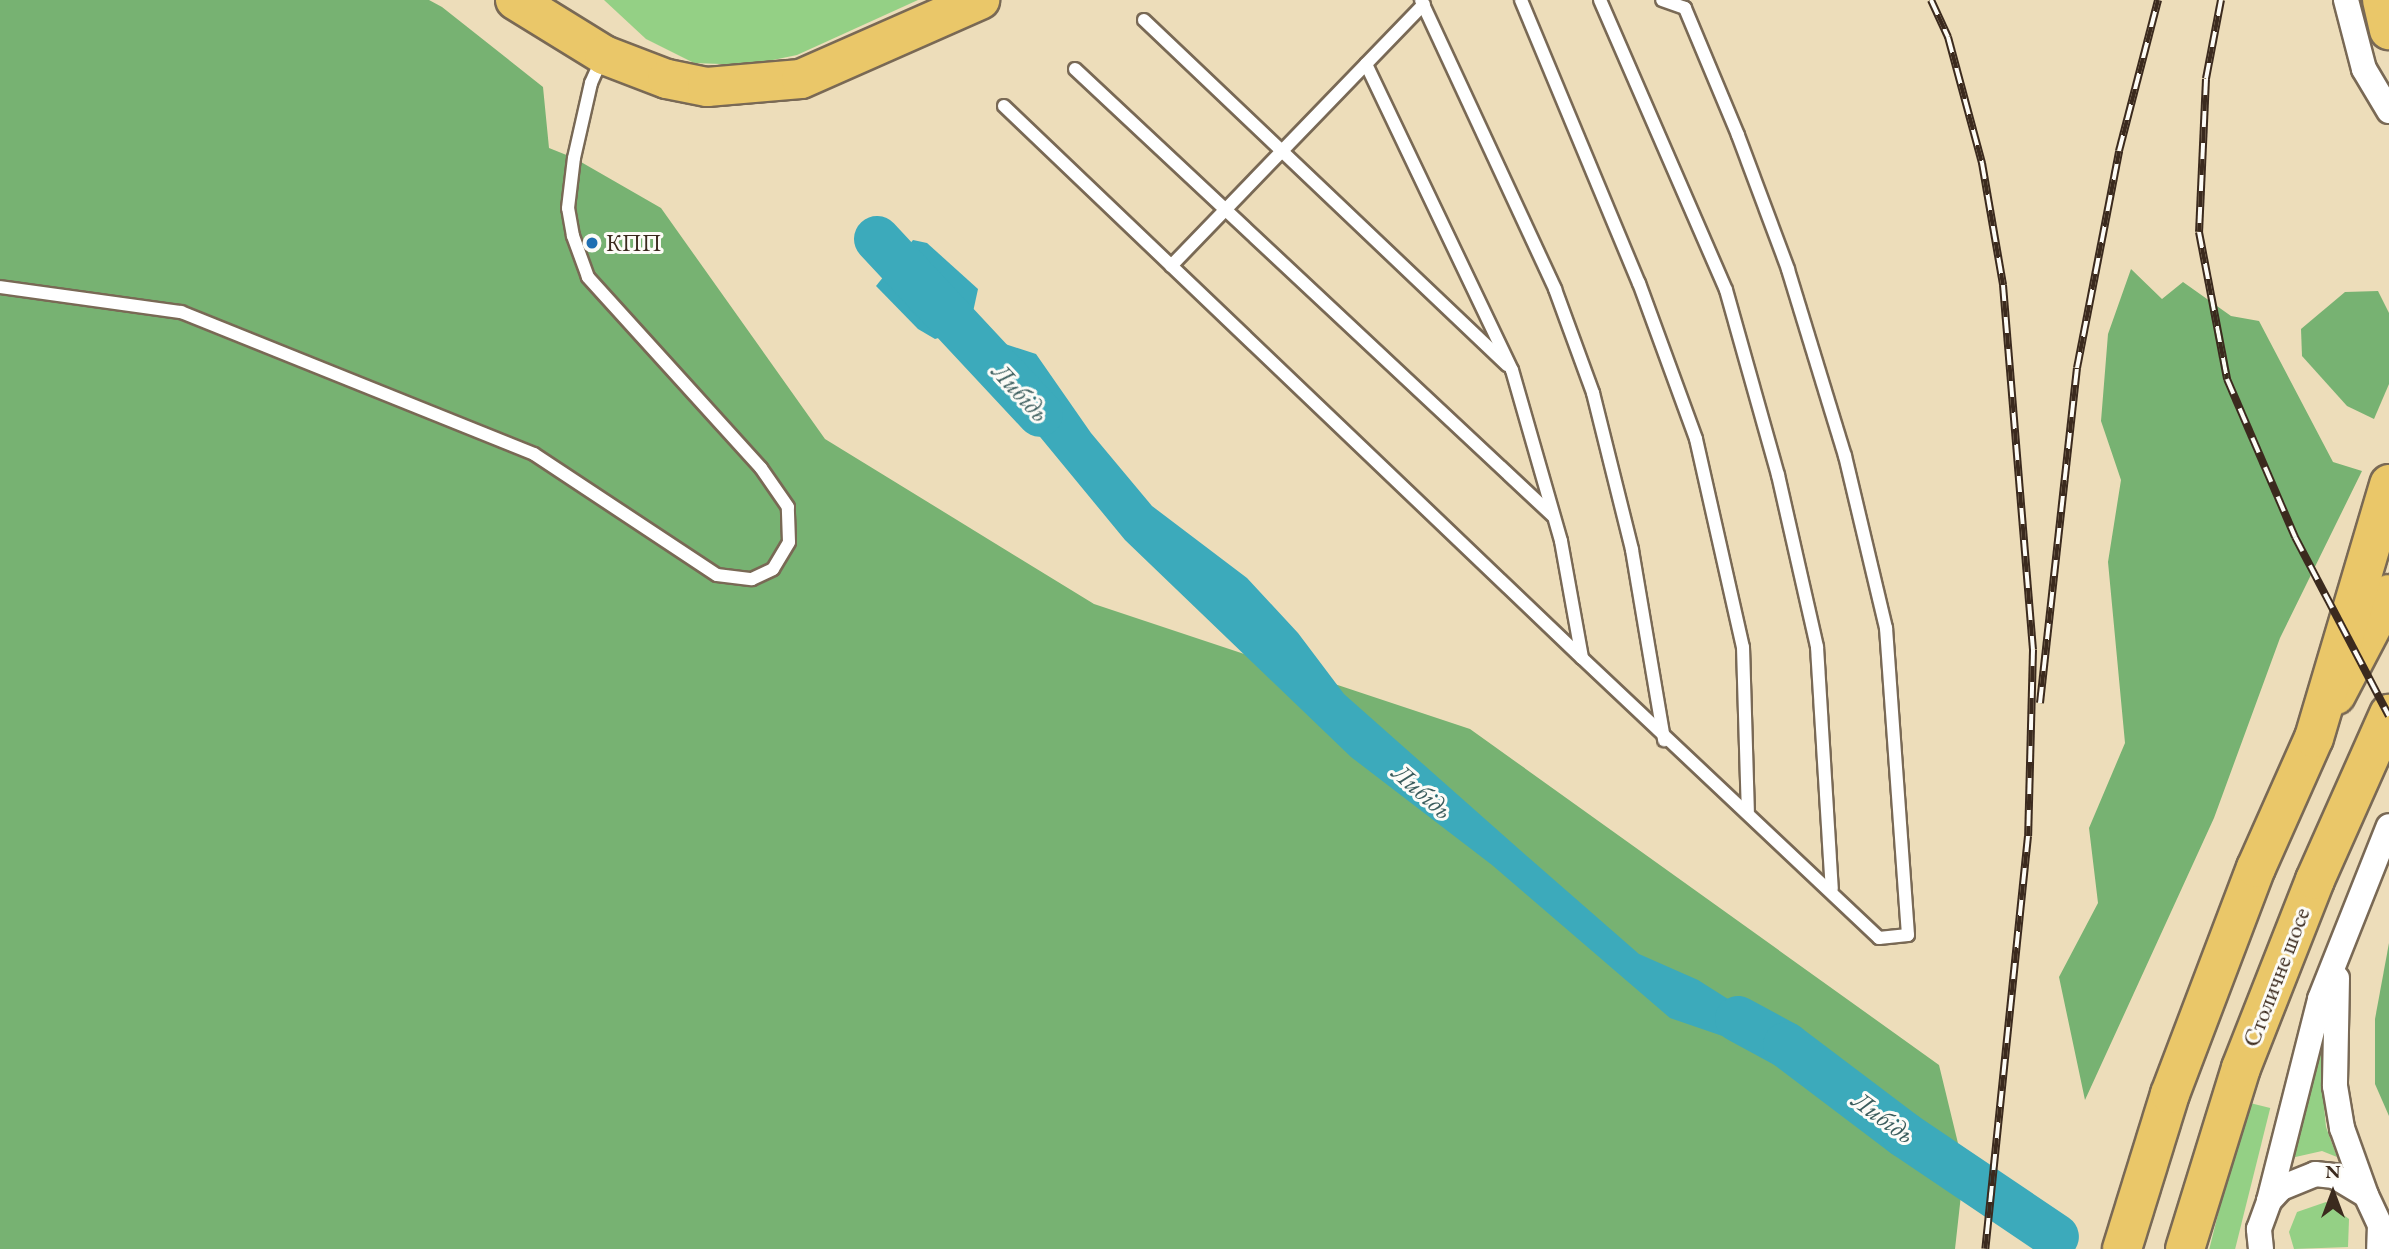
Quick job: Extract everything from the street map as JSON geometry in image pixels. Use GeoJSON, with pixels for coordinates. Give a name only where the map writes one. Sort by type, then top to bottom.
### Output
{"type":"FeatureCollection","features":[{"type":"Feature","properties":{"kind":"main road"},"geometry":{"type":"LineString","coordinates":[[515,0],[604,55],[667,79],[707,88],[777,84],[802,79],[980,0]]}},
{"type":"Feature","properties":{"kind":"main road"},"geometry":{"type":"LineString","coordinates":[[559,0],[604,55]]}},
{"type":"Feature","properties":{"kind":"main road"},"geometry":{"type":"LineString","coordinates":[[2382,0],[2389,30]]}},
{"type":"Feature","properties":{"kind":"main road"},"geometry":{"type":"LineString","coordinates":[[2314,738],[2389,484]]}},
{"type":"Feature","properties":{"kind":"main road"},"geometry":{"type":"LineString","coordinates":[[2122,1249],[2175,1081],[2256,868],[2314,738],[2389,594]]}},
{"type":"Feature","properties":{"kind":"main road","name":"Столичне шосе"},"geometry":{"type":"LineString","coordinates":[[2185,1249],[2241,1068],[2315,880],[2389,714]]}},
{"type":"Feature","properties":{"kind":"street"},"geometry":{"type":"LineString","coordinates":[[2346,0],[2364,69],[2389,111]]}},
{"type":"Feature","properties":{"kind":"street"},"geometry":{"type":"LineString","coordinates":[[2258,1242],[2320,999],[2389,827]]}},
{"type":"Feature","properties":{"kind":"street"},"geometry":{"type":"LineString","coordinates":[[2339,946],[2332,1038],[2335,1086],[2342,1128],[2380,1225],[2381,1247]]}},
{"type":"Feature","properties":{"kind":"street"},"geometry":{"type":"LineString","coordinates":[[2269,1202],[2281,1188],[2315,1174],[2351,1183],[2366,1195]]}},
{"type":"Feature","properties":{"kind":"lane"},"geometry":{"type":"LineString","coordinates":[[1521,0],[1639,283],[1696,439],[1743,647],[1748,811]]}},
{"type":"Feature","properties":{"kind":"lane"},"geometry":{"type":"LineString","coordinates":[[1600,0],[1726,290],[1778,475],[1817,647],[1832,889]]}},
{"type":"Feature","properties":{"kind":"lane"},"geometry":{"type":"LineString","coordinates":[[1004,106],[1664,740],[1748,811],[1832,889],[1879,938],[1908,935],[1885,628],[1846,456],[1788,269],[1685,8],[1662,0]]}},
{"type":"Feature","properties":{"kind":"lane"},"geometry":{"type":"LineString","coordinates":[[1171,266],[1279,151],[1366,65],[1423,2],[1555,289],[1593,393],[1632,550],[1664,740]]}},
{"type":"Feature","properties":{"kind":"lane"},"geometry":{"type":"LineString","coordinates":[[1144,20],[1512,370]]}},
{"type":"Feature","properties":{"kind":"lane"},"geometry":{"type":"LineString","coordinates":[[0,287],[181,312],[534,454],[717,575],[752,579],[773,569],[789,542],[788,507],[761,468],[588,277],[573,236],[568,208],[574,158],[591,83],[604,55]]}},
{"type":"Feature","properties":{"kind":"lane"},"geometry":{"type":"LineString","coordinates":[[1366,65],[1512,370],[1555,517],[1581,658]]}},
{"type":"Feature","properties":{"kind":"lane"},"geometry":{"type":"LineString","coordinates":[[1075,69],[1555,517]]}},
{"type":"Feature","properties":{"kind":"green space"},"geometry":{"type":"Polygon","coordinates":[[[0,0],[429,0],[442,7],[543,87],[549,148],[574,158],[661,208],[825,439],[1094,604],[1470,729],[1939,1065],[1964,1168],[1955,1249],[0,1249],[0,0]]]}},
{"type":"Feature","properties":{"kind":"green space"},"geometry":{"type":"Polygon","coordinates":[[[604,0],[918,0],[797,55],[748,65],[694,63],[646,39],[604,0]]]}},
{"type":"Feature","properties":{"kind":"green space"},"geometry":{"type":"Polygon","coordinates":[[[2131,269],[2162,299],[2183,282],[2231,316],[2259,321],[2333,462],[2362,471],[2280,638],[2214,818],[2085,1100],[2059,977],[2098,903],[2089,828],[2125,743],[2108,562],[2121,480],[2101,421],[2108,334],[2131,269]]]}},
{"type":"Feature","properties":{"kind":"green space"},"geometry":{"type":"Polygon","coordinates":[[[2378,291],[2389,313],[2389,384],[2374,419],[2347,406],[2302,356],[2301,329],[2345,292],[2378,291]]]}},
{"type":"Feature","properties":{"kind":"green space"},"geometry":{"type":"Polygon","coordinates":[[[2389,943],[2389,1116],[2375,1084],[2375,1019],[2389,943]]]}},
{"type":"Feature","properties":{"kind":"green space"},"geometry":{"type":"Polygon","coordinates":[[[2324,1015],[2321,1074],[2326,1127],[2337,1157],[2322,1151],[2291,1158],[2324,1015]]]}},
{"type":"Feature","properties":{"kind":"green space"},"geometry":{"type":"Polygon","coordinates":[[[2246,1102],[2270,1108],[2235,1249],[2209,1249],[2246,1102]]]}},
{"type":"Feature","properties":{"kind":"green space"},"geometry":{"type":"Polygon","coordinates":[[[2326,1202],[2349,1219],[2348,1247],[2294,1249],[2289,1232],[2297,1212],[2326,1202]]]}},
{"type":"Feature","properties":{"kind":"water"},"geometry":{"type":"Polygon","coordinates":[[[913,240],[927,243],[978,289],[973,312],[952,334],[935,339],[918,329],[876,286],[913,240]]]}},
{"type":"Feature","properties":{"kind":"water"},"geometry":{"type":"Polygon","coordinates":[[[1002,343],[1036,354],[1091,433],[1152,506],[1247,578],[1298,633],[1344,694],[1520,850],[1639,954],[1698,980],[1799,1044],[1784,1057],[1670,1018],[1492,865],[1351,757],[1125,540],[994,381],[1002,343]]]}},
{"type":"Feature","properties":{"kind":"waterway","name":"Либідь"},"geometry":{"type":"LineString","coordinates":[[877,239],[1040,414]]}},
{"type":"Feature","properties":{"kind":"waterway","name":"Либідь"},"geometry":{"type":"LineString","coordinates":[[1738,1019],[1786,1045],[1905,1135],[2056,1237]]}},
{"type":"Feature","properties":{"kind":"railway"},"geometry":{"type":"LineString","coordinates":[[1931,0],[1948,37],[1982,163],[2003,285],[2033,650],[2028,836],[1985,1249]]}},
{"type":"Feature","properties":{"kind":"railway"},"geometry":{"type":"LineString","coordinates":[[2040,703],[2077,368],[2119,151],[2158,0]]}},
{"type":"Feature","properties":{"kind":"railway"},"geometry":{"type":"LineString","coordinates":[[2221,0],[2206,79],[2199,232],[2227,379],[2295,537],[2389,716]]}},
{"type":"Feature","properties":{"kind":"place","name":"КПП"},"geometry":{"type":"Point","coordinates":[592,243]}}]}
